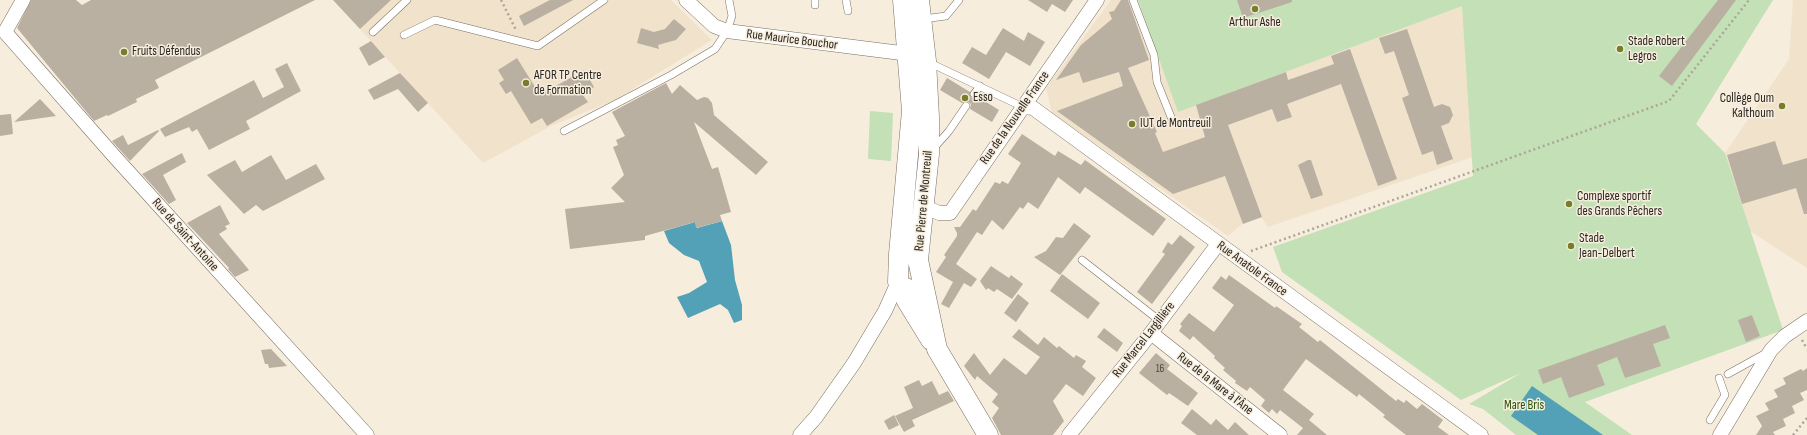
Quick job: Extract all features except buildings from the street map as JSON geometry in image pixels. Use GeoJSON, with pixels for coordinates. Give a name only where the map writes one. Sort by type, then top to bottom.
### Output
{"type":"FeatureCollection","features":[{"type":"Feature","properties":{"kind":"main road","name":"Rue Pierre de Montreuil"},"geometry":{"type":"LineString","coordinates":[[903,0],[917,57],[929,117],[929,154],[916,198],[918,260],[910,291]]}},
{"type":"Feature","properties":{"kind":"main road","name":"Rue Pierre de Montreuil"},"geometry":{"type":"LineString","coordinates":[[919,0],[921,20],[899,254],[910,291],[937,349],[988,435]]}},
{"type":"Feature","properties":{"kind":"street","name":"Rue de Saint-Antoine"},"geometry":{"type":"LineString","coordinates":[[23,0],[5,32],[151,198],[367,435]]}},
{"type":"Feature","properties":{"kind":"street","name":"Rue Maurice Bouchor"},"geometry":{"type":"LineString","coordinates":[[686,0],[714,26],[726,31],[917,57]]}},
{"type":"Feature","properties":{"kind":"street","name":"Rue de la Nouvelle France"},"geometry":{"type":"LineString","coordinates":[[916,198],[938,213],[950,213],[1097,0]]}},
{"type":"Feature","properties":{"kind":"street","name":"Rue Anatole France"},"geometry":{"type":"LineString","coordinates":[[1023,107],[1034,108],[1481,435]]}},
{"type":"Feature","properties":{"kind":"street","name":"Rue Marcel Largillière"},"geometry":{"type":"LineString","coordinates":[[1069,435],[1151,333],[1218,244]]}},
{"type":"Feature","properties":{"kind":"street"},"geometry":{"type":"LineString","coordinates":[[800,435],[816,417],[854,364],[885,311],[910,291]]}},
{"type":"Feature","properties":{"kind":"street"},"geometry":{"type":"LineString","coordinates":[[1720,435],[1771,350],[1785,336],[1806,323]]}},
{"type":"Feature","properties":{"kind":"street","name":"Rue de la Mare à l'Âne"},"geometry":{"type":"LineString","coordinates":[[1151,333],[1280,435]]}},
{"type":"Feature","properties":{"kind":"lane"},"geometry":{"type":"LineString","coordinates":[[373,32],[407,0]]}},
{"type":"Feature","properties":{"kind":"lane"},"geometry":{"type":"LineString","coordinates":[[404,35],[435,20],[538,46],[604,0]]}},
{"type":"Feature","properties":{"kind":"lane"},"geometry":{"type":"LineString","coordinates":[[564,131],[671,75],[715,49],[726,31],[732,16],[729,0]]}},
{"type":"Feature","properties":{"kind":"lane"},"geometry":{"type":"LineString","coordinates":[[846,0],[848,11]]}},
{"type":"Feature","properties":{"kind":"lane"},"geometry":{"type":"LineString","coordinates":[[921,20],[946,16],[959,0]]}},
{"type":"Feature","properties":{"kind":"lane"},"geometry":{"type":"LineString","coordinates":[[1133,0],[1154,56],[1157,82],[1171,117]]}},
{"type":"Feature","properties":{"kind":"lane"},"geometry":{"type":"LineString","coordinates":[[917,57],[1023,107]]}},
{"type":"Feature","properties":{"kind":"lane"},"geometry":{"type":"LineString","coordinates":[[974,94],[980,86]]}},
{"type":"Feature","properties":{"kind":"lane"},"geometry":{"type":"LineString","coordinates":[[929,154],[949,131],[966,106]]}},
{"type":"Feature","properties":{"kind":"lane"},"geometry":{"type":"LineString","coordinates":[[907,171],[916,198]]}},
{"type":"Feature","properties":{"kind":"lane"},"geometry":{"type":"LineString","coordinates":[[1082,260],[1160,321]]}},
{"type":"Feature","properties":{"kind":"lane"},"geometry":{"type":"LineString","coordinates":[[1728,374],[1771,350]]}},
{"type":"Feature","properties":{"kind":"lane"},"geometry":{"type":"LineString","coordinates":[[1710,420],[1725,395],[1719,378]]}},
{"type":"Feature","properties":{"kind":"path"},"geometry":{"type":"LineString","coordinates":[[501,0],[516,30],[515,40]]}},
{"type":"Feature","properties":{"kind":"path"},"geometry":{"type":"LineString","coordinates":[[1236,257],[1669,101],[1750,0]]}},
{"type":"Feature","properties":{"kind":"path"},"geometry":{"type":"LineString","coordinates":[[1793,435],[1807,418]]}},
{"type":"Feature","properties":{"kind":"shaded area","name":"AFOR TP Centre de Formation"},"geometry":{"type":"Polygon","coordinates":[[[333,0],[671,0],[712,40],[615,100],[551,126],[483,163],[333,0]]]}},
{"type":"Feature","properties":{"kind":"shaded area"},"geometry":{"type":"Polygon","coordinates":[[[1111,0],[1138,0],[1178,111],[1462,5],[1473,157],[1268,227],[1261,217],[1242,224],[1228,236],[1052,113],[1046,88],[1111,0]]]}},
{"type":"Feature","properties":{"kind":"shaded area","name":"Collège Oum Kalthoum"},"geometry":{"type":"Polygon","coordinates":[[[1793,0],[1807,0],[1807,268],[1750,231],[1725,153],[1789,59],[1793,0]]]}},
{"type":"Feature","properties":{"kind":"green space","name":"Complexe sportif des Grands Pêchers"},"geometry":{"type":"Polygon","coordinates":[[[1138,0],[1773,0],[1696,124],[1725,153],[1783,330],[1585,402],[1632,435],[1516,435],[1483,409],[1469,404],[1521,373],[1461,400],[1282,272],[1273,247],[1473,176],[1462,6],[1178,112],[1138,0]]]}},
{"type":"Feature","properties":{"kind":"green space"},"geometry":{"type":"Polygon","coordinates":[[[870,111],[893,113],[891,161],[868,159],[870,111]]]}},
{"type":"Feature","properties":{"kind":"water"},"geometry":{"type":"Polygon","coordinates":[[[722,221],[731,245],[735,280],[742,305],[742,320],[734,323],[728,310],[720,304],[688,318],[677,297],[689,293],[707,282],[699,261],[684,255],[669,243],[664,231],[695,222],[697,228],[722,221]]]}},
{"type":"Feature","properties":{"kind":"water"},"geometry":{"type":"Polygon","coordinates":[[[1532,386],[1603,435],[1538,435],[1511,416],[1532,386]]]}},
{"type":"Feature","properties":{"kind":"place","name":"Arthur Ashe"},"geometry":{"type":"Point","coordinates":[1255,9]}},
{"type":"Feature","properties":{"kind":"place","name":"Stade Robert Legros"},"geometry":{"type":"Point","coordinates":[1620,49]}},
{"type":"Feature","properties":{"kind":"place","name":"Fruits Défendus"},"geometry":{"type":"Point","coordinates":[124,52]}},
{"type":"Feature","properties":{"kind":"place","name":"AFOR TP Centre de Formation"},"geometry":{"type":"Point","coordinates":[526,83]}},
{"type":"Feature","properties":{"kind":"place","name":"Esso"},"geometry":{"type":"Point","coordinates":[965,98]}},
{"type":"Feature","properties":{"kind":"place","name":"Collège Oum Kalthoum"},"geometry":{"type":"Point","coordinates":[1782,106]}},
{"type":"Feature","properties":{"kind":"place","name":"IUT de Montreuil"},"geometry":{"type":"Point","coordinates":[1132,124]}},
{"type":"Feature","properties":{"kind":"place","name":"Complexe sportif des Grands Pêchers"},"geometry":{"type":"Point","coordinates":[1569,204]}},
{"type":"Feature","properties":{"kind":"place","name":"Stade Jean-Delbert"},"geometry":{"type":"Point","coordinates":[1571,246]}},
{"type":"Feature","properties":{"kind":"park label","name":"Mare Bris"},"geometry":{"type":"Point","coordinates":[1524,406]}}]}
